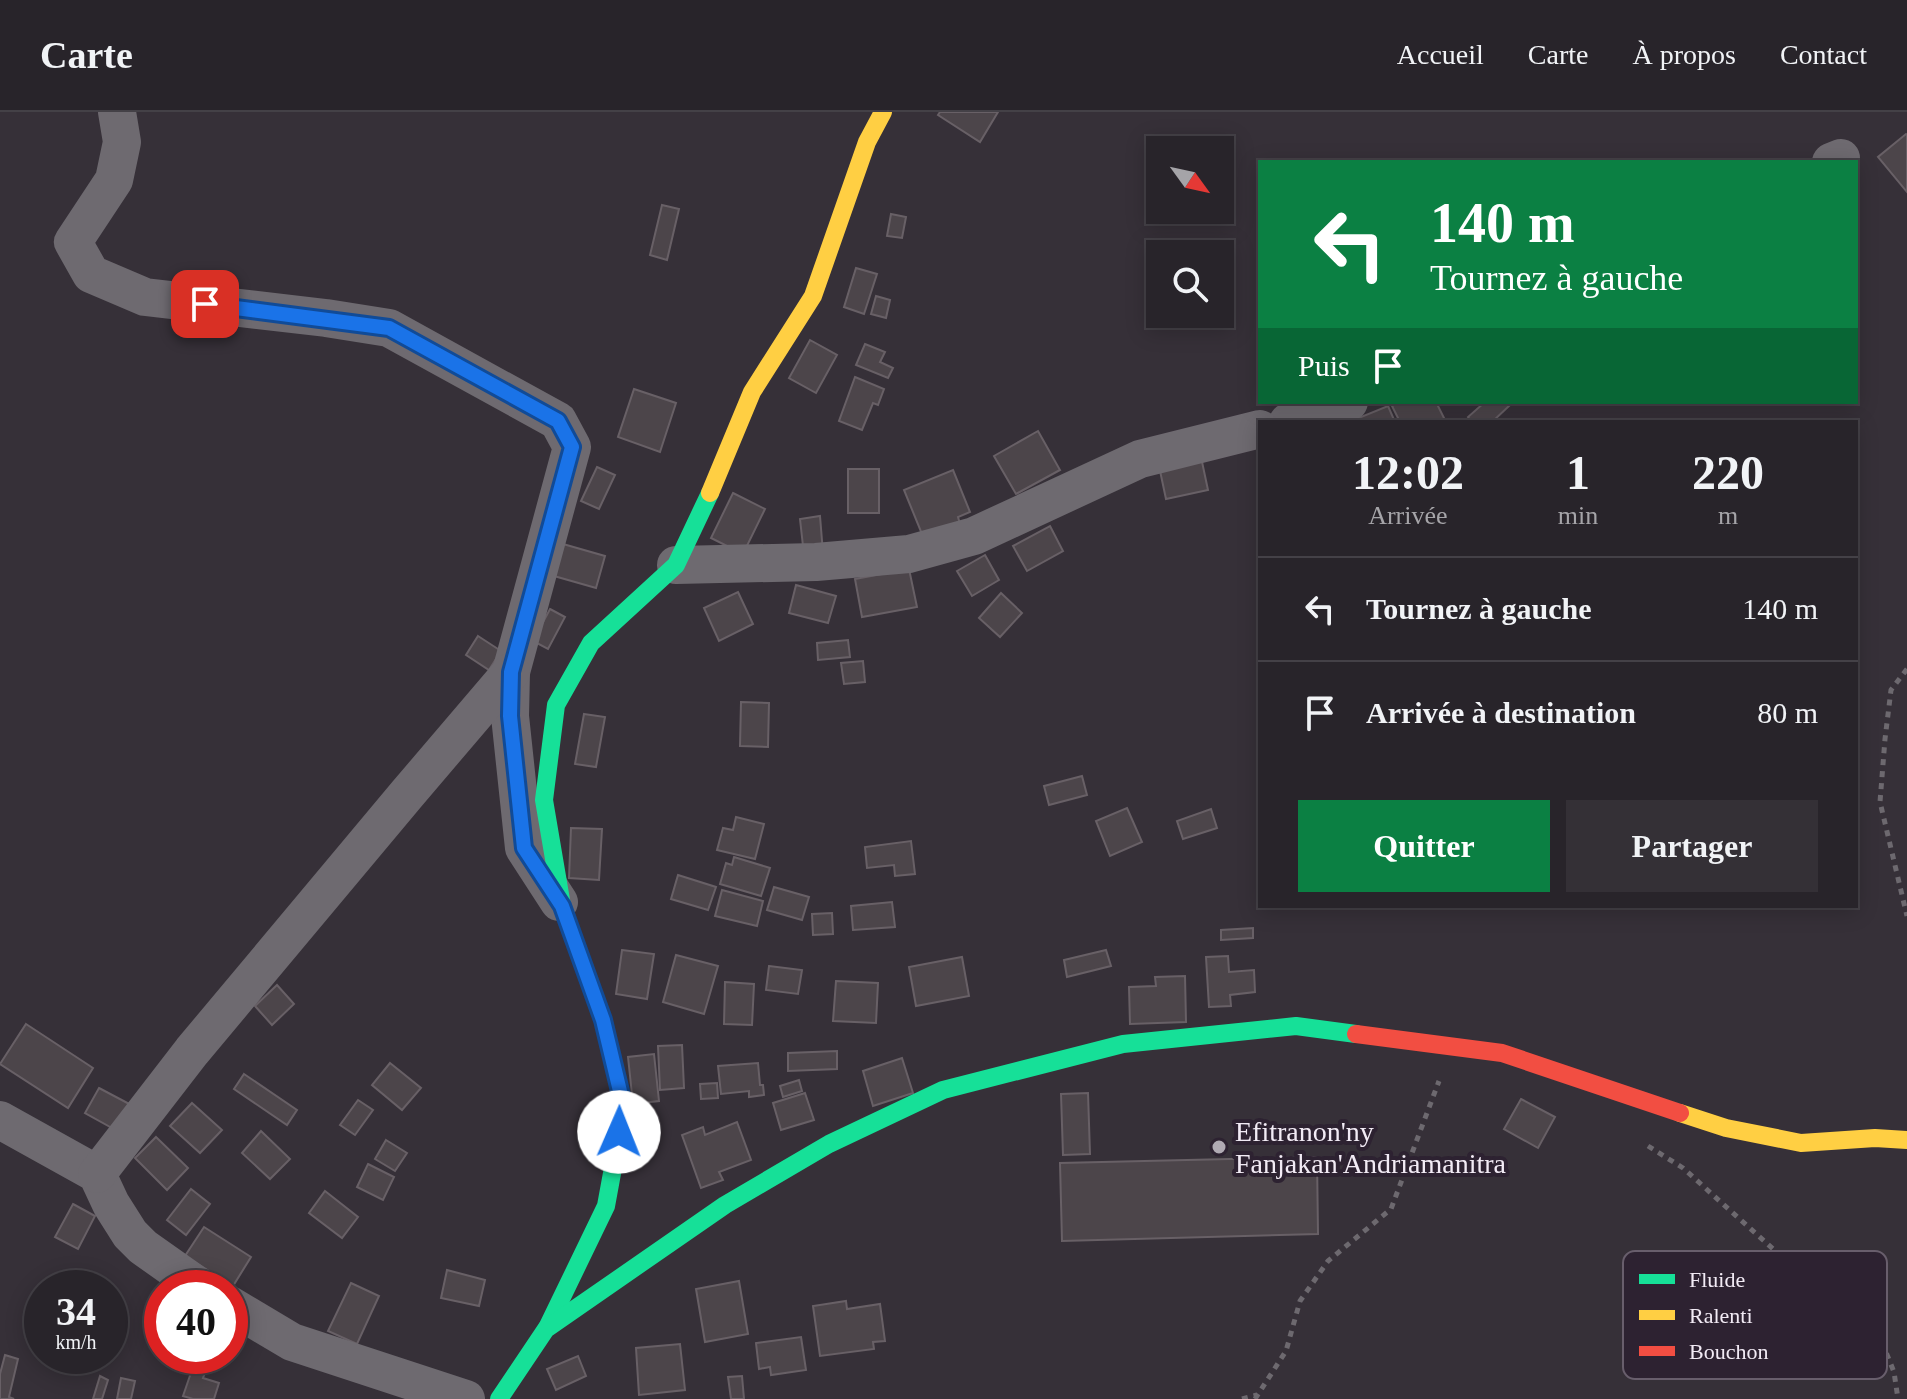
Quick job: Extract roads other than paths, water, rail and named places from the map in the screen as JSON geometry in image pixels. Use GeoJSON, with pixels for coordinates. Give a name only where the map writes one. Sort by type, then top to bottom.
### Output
{"type":"FeatureCollection","features":[{"type":"Feature","properties":{"kind":"street"},"geometry":{"type":"LineString","coordinates":[[117,112],[122,142],[114,180],[73,242],[91,274],[145,297],[389,328],[558,421],[572,447],[511,672],[510,716],[524,848],[562,906]]}},
{"type":"Feature","properties":{"kind":"street"},"geometry":{"type":"LineString","coordinates":[[499,1399],[546,1329],[606,1206],[624,1108],[603,1020],[562,906],[544,800],[556,705],[591,643],[676,565],[720,473],[752,392],[813,296],[867,142],[883,112]]}},
{"type":"Feature","properties":{"kind":"street"},"geometry":{"type":"LineString","coordinates":[[1296,420],[1345,404]]}},
{"type":"Feature","properties":{"kind":"street"},"geometry":{"type":"LineString","coordinates":[[676,565],[816,562],[909,554],[974,536],[1140,459],[1258,430]]}},
{"type":"Feature","properties":{"kind":"street"},"geometry":{"type":"LineString","coordinates":[[97,1174],[202,1038],[511,672]]}},
{"type":"Feature","properties":{"kind":"street"},"geometry":{"type":"LineString","coordinates":[[546,1329],[725,1205],[829,1144],[943,1090],[1123,1044],[1296,1026],[1502,1053],[1726,1128],[1801,1143],[1875,1138],[1907,1140]]}},
{"type":"Feature","properties":{"kind":"street"},"geometry":{"type":"LineString","coordinates":[[0,1120],[97,1174],[130,1234],[176,1270]]}},
{"type":"Feature","properties":{"kind":"street"},"geometry":{"type":"LineString","coordinates":[[248,1316],[292,1342],[466,1399]]}},
{"type":"Feature","properties":{"kind":"place","name":"Efitranon'ny Fanjakan'Andriamanitra"},"geometry":{"type":"Point","coordinates":[1219,1147]}}]}
